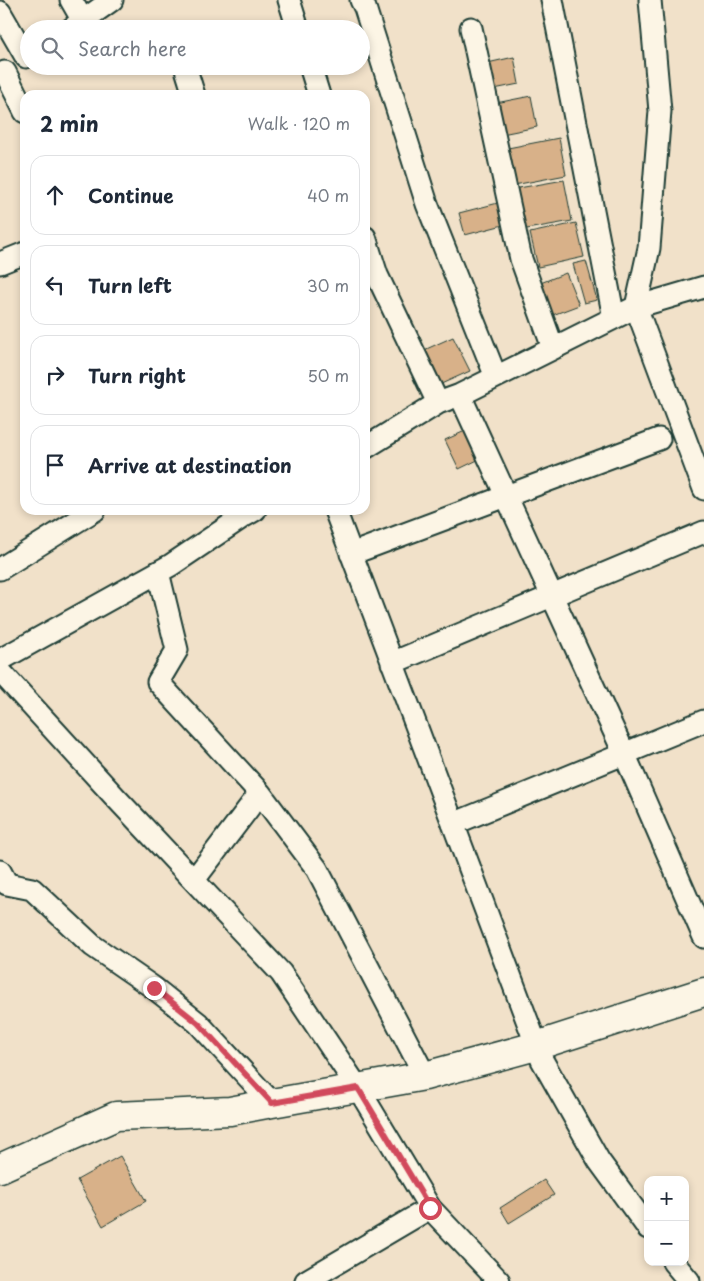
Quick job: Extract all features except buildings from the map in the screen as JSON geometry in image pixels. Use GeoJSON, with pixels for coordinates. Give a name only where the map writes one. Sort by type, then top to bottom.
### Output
{"type":"FeatureCollection","features":[{"type":"Feature","properties":{"kind":"main road"},"geometry":{"type":"LineString","coordinates":[[2,1163],[116,1116],[230,1112],[425,1076],[536,1046],[704,992]]}},
{"type":"Feature","properties":{"kind":"street"},"geometry":{"type":"LineString","coordinates":[[71,0],[76,20]]}},
{"type":"Feature","properties":{"kind":"street"},"geometry":{"type":"LineString","coordinates":[[84,20],[112,0]]}},
{"type":"Feature","properties":{"kind":"street"},"geometry":{"type":"LineString","coordinates":[[288,0],[295,20]]}},
{"type":"Feature","properties":{"kind":"street"},"geometry":{"type":"LineString","coordinates":[[360,0],[369,20]]}},
{"type":"Feature","properties":{"kind":"street"},"geometry":{"type":"LineString","coordinates":[[552,0],[614,318]]}},
{"type":"Feature","properties":{"kind":"street"},"geometry":{"type":"LineString","coordinates":[[650,0],[660,111],[649,248],[636,307],[704,489]]}},
{"type":"Feature","properties":{"kind":"street"},"geometry":{"type":"LineString","coordinates":[[0,12],[20,45]]}},
{"type":"Feature","properties":{"kind":"street"},"geometry":{"type":"LineString","coordinates":[[370,24],[427,204],[496,377]]}},
{"type":"Feature","properties":{"kind":"street"},"geometry":{"type":"LineString","coordinates":[[471,28],[521,259],[553,348]]}},
{"type":"Feature","properties":{"kind":"street"},"geometry":{"type":"LineString","coordinates":[[20,61],[2,73],[20,104]]}},
{"type":"Feature","properties":{"kind":"street"},"geometry":{"type":"LineString","coordinates":[[188,75],[192,90]]}},
{"type":"Feature","properties":{"kind":"street"},"geometry":{"type":"LineString","coordinates":[[313,75],[317,90]]}},
{"type":"Feature","properties":{"kind":"street"},"geometry":{"type":"LineString","coordinates":[[370,252],[377,274],[438,403]]}},
{"type":"Feature","properties":{"kind":"street"},"geometry":{"type":"LineString","coordinates":[[0,264],[20,255]]}},
{"type":"Feature","properties":{"kind":"street"},"geometry":{"type":"LineString","coordinates":[[370,445],[438,403],[460,395],[636,307],[704,287]]}},
{"type":"Feature","properties":{"kind":"street"},"geometry":{"type":"LineString","coordinates":[[460,395],[624,753],[704,937]]}},
{"type":"Feature","properties":{"kind":"street"},"geometry":{"type":"LineString","coordinates":[[351,554],[659,439]]}},
{"type":"Feature","properties":{"kind":"street"},"geometry":{"type":"LineString","coordinates":[[0,569],[87,515]]}},
{"type":"Feature","properties":{"kind":"street"},"geometry":{"type":"LineString","coordinates":[[0,660],[171,565],[241,515]]}},
{"type":"Feature","properties":{"kind":"street"},"geometry":{"type":"LineString","coordinates":[[337,515],[542,1060],[599,1161],[644,1223]]}},
{"type":"Feature","properties":{"kind":"street"},"geometry":{"type":"LineString","coordinates":[[392,663],[704,532]]}},
{"type":"Feature","properties":{"kind":"street"},"geometry":{"type":"LineString","coordinates":[[158,572],[177,650],[158,682],[260,793],[317,869],[425,1076]]}},
{"type":"Feature","properties":{"kind":"street"},"geometry":{"type":"LineString","coordinates":[[0,672],[281,973],[358,1088],[430,1208],[499,1281]]}},
{"type":"Feature","properties":{"kind":"street"},"geometry":{"type":"LineString","coordinates":[[453,824],[704,720]]}},
{"type":"Feature","properties":{"kind":"street"},"geometry":{"type":"LineString","coordinates":[[194,880],[260,793]]}},
{"type":"Feature","properties":{"kind":"street"},"geometry":{"type":"LineString","coordinates":[[2,882],[32,889],[93,946],[154,988],[198,1023],[272,1103]]}},
{"type":"Feature","properties":{"kind":"street"},"geometry":{"type":"LineString","coordinates":[[306,1281],[430,1208]]}},
{"type":"Feature","properties":{"kind":"street"},"geometry":{"type":"LineString","coordinates":[[676,1266],[689,1281]]}},
{"type":"Feature","properties":{"kind":"route"},"geometry":{"type":"LineString","coordinates":[[154,988],[198,1023],[272,1103],[358,1088],[430,1208]]}}]}
